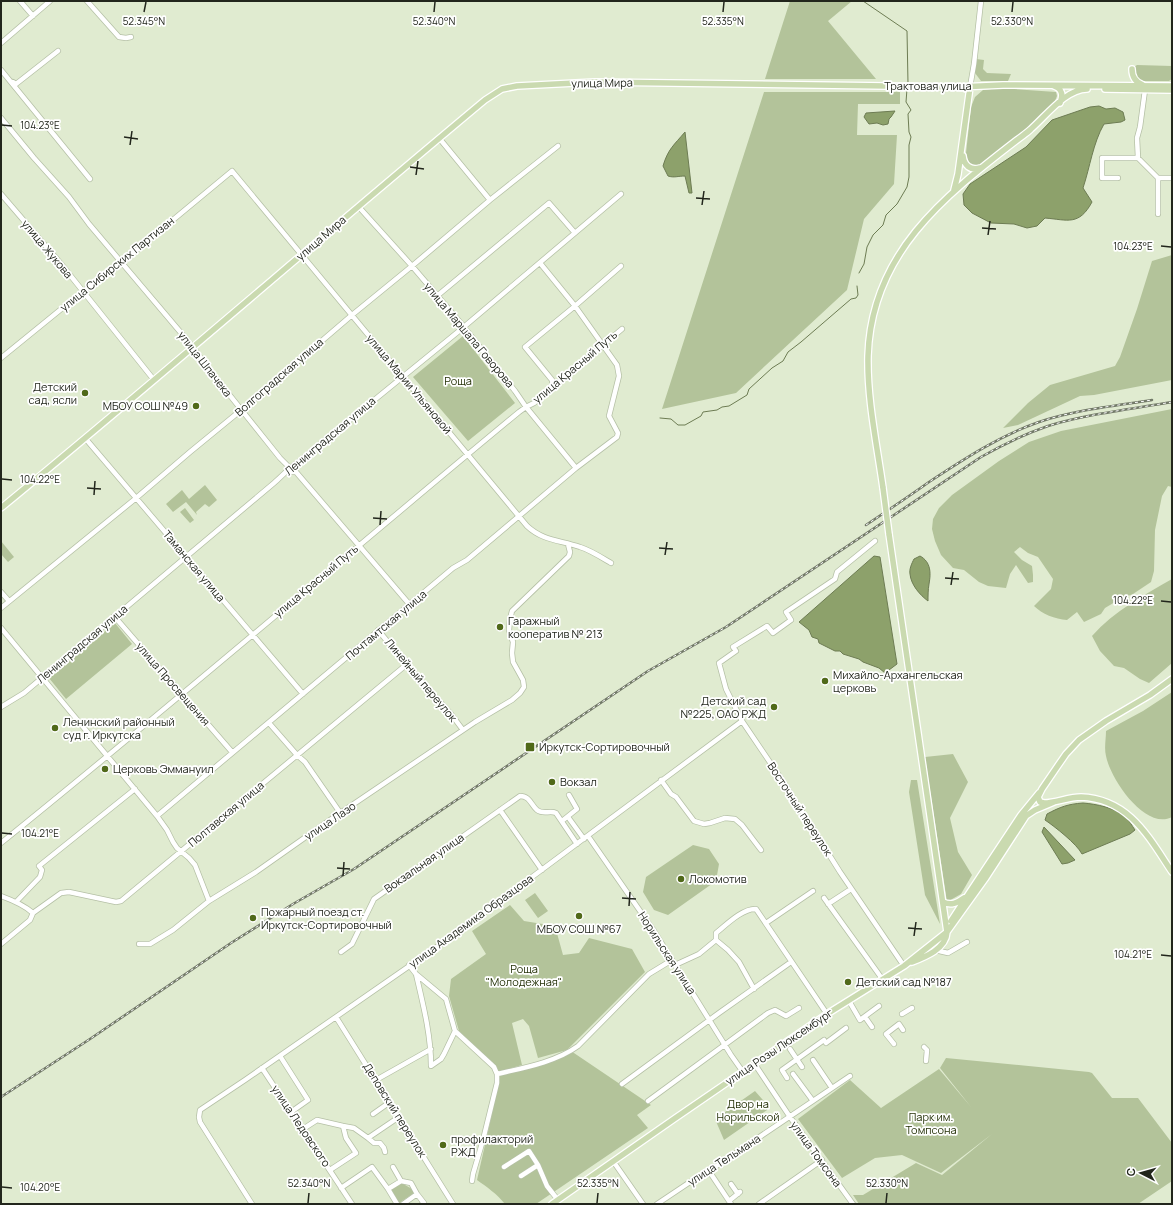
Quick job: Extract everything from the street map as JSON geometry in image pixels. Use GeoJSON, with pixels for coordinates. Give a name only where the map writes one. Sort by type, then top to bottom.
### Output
{"type":"FeatureCollection","features":[{"type":"Feature","properties":{"kind":"main road"},"geometry":{"type":"LineString","coordinates":[[1132,69],[1134,79],[1145,88]]}},
{"type":"Feature","properties":{"kind":"main road","name":"улица Мира"},"geometry":{"type":"LineString","coordinates":[[1,508],[439,138],[491,96],[502,89],[526,85],[596,82],[684,83]]}},
{"type":"Feature","properties":{"kind":"main road","name":"Трактовая улица"},"geometry":{"type":"LineString","coordinates":[[684,83],[970,86],[1003,85],[1145,88],[1172,90]]}},
{"type":"Feature","properties":{"kind":"main road"},"geometry":{"type":"LineString","coordinates":[[952,194],[957,182],[970,86]]}},
{"type":"Feature","properties":{"kind":"main road"},"geometry":{"type":"LineString","coordinates":[[904,966],[927,956],[935,950],[945,940],[947,932],[882,488],[871,402],[869,341],[874,312],[884,284],[902,248],[920,226],[966,180],[1032,129],[1060,103],[1062,96],[1061,91],[1057,87],[1052,86]]}},
{"type":"Feature","properties":{"kind":"main road","name":"Трактовая улица"},"geometry":{"type":"LineString","coordinates":[[1060,103],[1075,91],[1085,89],[1172,86]]}},
{"type":"Feature","properties":{"kind":"main road"},"geometry":{"type":"LineString","coordinates":[[963,139],[963,156],[965,164],[969,168],[973,169],[982,167]]}},
{"type":"Feature","properties":{"kind":"main road","name":"улица Розы Люксембург"},"geometry":{"type":"LineString","coordinates":[[552,1204],[827,1014],[904,966],[947,932],[1042,789],[1066,754],[1078,740],[1172,679]]}},
{"type":"Feature","properties":{"kind":"main road"},"geometry":{"type":"LineString","coordinates":[[1042,789],[1038,796],[1040,802],[1054,802]]}},
{"type":"Feature","properties":{"kind":"main road","name":"улица Розы Люксембург"},"geometry":{"type":"LineString","coordinates":[[1015,829],[1028,814],[1054,802],[1079,797],[1105,801],[1138,823],[1172,872]]}},
{"type":"Feature","properties":{"kind":"main road","name":"улица Розы Люксембург"},"geometry":{"type":"LineString","coordinates":[[947,932],[948,927],[966,898],[983,877]]}},
{"type":"Feature","properties":{"kind":"main road"},"geometry":{"type":"LineString","coordinates":[[943,902],[946,904],[954,904],[966,898]]}},
{"type":"Feature","properties":{"kind":"street"},"geometry":{"type":"LineString","coordinates":[[20,1],[33,16]]}},
{"type":"Feature","properties":{"kind":"street"},"geometry":{"type":"LineString","coordinates":[[1,43],[50,1]]}},
{"type":"Feature","properties":{"kind":"street"},"geometry":{"type":"LineString","coordinates":[[87,1],[114,33],[119,37],[131,37]]}},
{"type":"Feature","properties":{"kind":"street"},"geometry":{"type":"LineString","coordinates":[[970,86],[981,1]]}},
{"type":"Feature","properties":{"kind":"street"},"geometry":{"type":"LineString","coordinates":[[1,70],[16,84],[58,51]]}},
{"type":"Feature","properties":{"kind":"street"},"geometry":{"type":"LineString","coordinates":[[1,70],[90,178]]}},
{"type":"Feature","properties":{"kind":"street"},"geometry":{"type":"LineString","coordinates":[[1145,88],[1140,127],[1137,138],[1138,158],[1158,178],[1172,178]]}},
{"type":"Feature","properties":{"kind":"street","name":"улица Шпачека"},"geometry":{"type":"LineString","coordinates":[[1,118],[69,197],[89,224],[193,347],[241,410],[280,458],[290,467],[290,472],[296,472],[410,605]]}},
{"type":"Feature","properties":{"kind":"street"},"geometry":{"type":"LineString","coordinates":[[439,138],[490,200]]}},
{"type":"Feature","properties":{"kind":"street","name":"Волгоградская улица"},"geometry":{"type":"LineString","coordinates":[[1,608],[137,498],[352,315],[490,200],[558,146]]}},
{"type":"Feature","properties":{"kind":"street"},"geometry":{"type":"LineString","coordinates":[[1118,178],[1102,178],[1102,158],[1138,158]]}},
{"type":"Feature","properties":{"kind":"street","name":"улица Сибирских Партизан"},"geometry":{"type":"LineString","coordinates":[[1,358],[232,171]]}},
{"type":"Feature","properties":{"kind":"street","name":"улица Марии Ульяновой"},"geometry":{"type":"LineString","coordinates":[[232,171],[527,526],[537,534],[551,540],[581,547],[611,563]]}},
{"type":"Feature","properties":{"kind":"street"},"geometry":{"type":"LineString","coordinates":[[1158,178],[1158,214]]}},
{"type":"Feature","properties":{"kind":"street","name":"улица Жукова"},"geometry":{"type":"LineString","coordinates":[[1,194],[154,380]]}},
{"type":"Feature","properties":{"kind":"street","name":"Ленинградская улица"},"geometry":{"type":"LineString","coordinates":[[1,707],[24,693],[42,676],[285,474],[290,467],[464,327],[621,194]]}},
{"type":"Feature","properties":{"kind":"street"},"geometry":{"type":"LineString","coordinates":[[437,296],[549,203],[575,233]]}},
{"type":"Feature","properties":{"kind":"street","name":"улица Маршала Говорова"},"geometry":{"type":"LineString","coordinates":[[358,206],[464,327],[526,407],[576,468]]}},
{"type":"Feature","properties":{"kind":"street"},"geometry":{"type":"LineString","coordinates":[[540,263],[575,306],[602,345]]}},
{"type":"Feature","properties":{"kind":"street"},"geometry":{"type":"LineString","coordinates":[[553,387],[552,380],[525,347],[621,266]]}},
{"type":"Feature","properties":{"kind":"street","name":"улица Красный Путь"},"geometry":{"type":"LineString","coordinates":[[1,842],[107,756],[467,454],[526,407],[534,403],[622,329]]}},
{"type":"Feature","properties":{"kind":"street","name":"Почтамтская улица"},"geometry":{"type":"LineString","coordinates":[[157,816],[453,568],[466,560],[576,468],[616,437],[618,432],[609,416],[619,376],[617,365],[602,345]]}},
{"type":"Feature","properties":{"kind":"street","name":"Таманская улица"},"geometry":{"type":"LineString","coordinates":[[85,438],[251,635],[303,694]]}},
{"type":"Feature","properties":{"kind":"street"},"geometry":{"type":"LineString","coordinates":[[295,464],[296,472]]}},
{"type":"Feature","properties":{"kind":"street","name":"Восточный переулок"},"geometry":{"type":"LineString","coordinates":[[875,541],[837,572],[835,579],[786,612],[791,620],[772,633],[767,626],[733,647],[736,651],[719,663],[726,689],[742,721],[784,783],[851,889],[904,966]]}},
{"type":"Feature","properties":{"kind":"street","name":"улица Лазо"},"geometry":{"type":"LineString","coordinates":[[139,944],[150,944],[167,933],[209,901],[256,872],[463,730],[512,700],[520,693],[524,687],[523,680],[513,662],[513,642],[509,630],[512,611],[569,556],[570,552],[568,544]]}},
{"type":"Feature","properties":{"kind":"street"},"geometry":{"type":"LineString","coordinates":[[1,592],[9,601]]}},
{"type":"Feature","properties":{"kind":"street","name":"улица Просвещения"},"geometry":{"type":"LineString","coordinates":[[114,616],[232,752]]}},
{"type":"Feature","properties":{"kind":"street"},"geometry":{"type":"LineString","coordinates":[[1,628],[157,816],[177,848],[195,865],[209,901]]}},
{"type":"Feature","properties":{"kind":"street","name":"Линейный переулок"},"geometry":{"type":"LineString","coordinates":[[378,630],[406,665],[424,683],[463,730]]}},
{"type":"Feature","properties":{"kind":"street","name":"Полтавская улица"},"geometry":{"type":"LineString","coordinates":[[33,913],[61,893],[69,892],[116,902],[122,901],[406,665]]}},
{"type":"Feature","properties":{"kind":"street","name":"улица Академика Образцова"},"geometry":{"type":"LineString","coordinates":[[252,1204],[200,1122],[200,1110],[454,935],[742,721]]}},
{"type":"Feature","properties":{"kind":"street"},"geometry":{"type":"LineString","coordinates":[[269,722],[297,755],[305,762],[341,814]]}},
{"type":"Feature","properties":{"kind":"street"},"geometry":{"type":"LineString","coordinates":[[661,780],[694,821],[704,824],[725,818],[735,819],[742,825],[761,850]]}},
{"type":"Feature","properties":{"kind":"street"},"geometry":{"type":"LineString","coordinates":[[16,902],[40,877],[42,870],[39,866],[135,789]]}},
{"type":"Feature","properties":{"kind":"street"},"geometry":{"type":"LineString","coordinates":[[569,795],[577,809],[562,821],[577,844]]}},
{"type":"Feature","properties":{"kind":"street","name":"Вокзальная улица"},"geometry":{"type":"LineString","coordinates":[[341,952],[352,944],[374,899],[520,796],[528,798],[541,812],[554,811],[562,821]]}},
{"type":"Feature","properties":{"kind":"street"},"geometry":{"type":"LineString","coordinates":[[500,810],[542,870]]}},
{"type":"Feature","properties":{"kind":"street","name":"Норильская улица"},"geometry":{"type":"LineString","coordinates":[[568,817],[586,838],[654,931],[743,1072]]}},
{"type":"Feature","properties":{"kind":"street"},"geometry":{"type":"LineString","coordinates":[[828,904],[851,889]]}},
{"type":"Feature","properties":{"kind":"street"},"geometry":{"type":"LineString","coordinates":[[766,923],[813,891]]}},
{"type":"Feature","properties":{"kind":"street"},"geometry":{"type":"LineString","coordinates":[[1,896],[28,908],[33,913],[30,920],[1,944]]}},
{"type":"Feature","properties":{"kind":"street"},"geometry":{"type":"LineString","coordinates":[[824,898],[883,980]]}},
{"type":"Feature","properties":{"kind":"street"},"geometry":{"type":"LineString","coordinates":[[716,940],[716,933],[735,918],[750,909],[756,909],[827,1014]]}},
{"type":"Feature","properties":{"kind":"street"},"geometry":{"type":"LineString","coordinates":[[497,1074],[537,1064],[568,1053],[578,1046],[649,974],[698,954],[716,940]]}},
{"type":"Feature","properties":{"kind":"street"},"geometry":{"type":"LineString","coordinates":[[716,940],[728,950],[738,962],[754,989]]}},
{"type":"Feature","properties":{"kind":"street"},"geometry":{"type":"LineString","coordinates":[[935,950],[948,953],[967,942]]}},
{"type":"Feature","properties":{"kind":"street"},"geometry":{"type":"LineString","coordinates":[[622,1084],[791,962]]}},
{"type":"Feature","properties":{"kind":"street"},"geometry":{"type":"LineString","coordinates":[[409,965],[416,974],[446,999],[456,1031],[494,1067],[497,1074],[497,1083],[472,1181]]}},
{"type":"Feature","properties":{"kind":"street"},"geometry":{"type":"LineString","coordinates":[[416,974],[426,1015],[431,1049],[431,1066],[444,1054],[456,1031]]}},
{"type":"Feature","properties":{"kind":"street"},"geometry":{"type":"LineString","coordinates":[[849,1000],[860,1020],[879,1006]]}},
{"type":"Feature","properties":{"kind":"street"},"geometry":{"type":"LineString","coordinates":[[648,1102],[773,1010],[786,1016],[799,1008]]}},
{"type":"Feature","properties":{"kind":"street"},"geometry":{"type":"LineString","coordinates":[[902,1014],[912,1008]]}},
{"type":"Feature","properties":{"kind":"street","name":"Деповский переулок"},"geometry":{"type":"LineString","coordinates":[[336,1017],[453,1204]]}},
{"type":"Feature","properties":{"kind":"street"},"geometry":{"type":"LineString","coordinates":[[865,1017],[872,1027]]}},
{"type":"Feature","properties":{"kind":"street"},"geometry":{"type":"LineString","coordinates":[[894,1044],[886,1034],[899,1024],[903,1030]]}},
{"type":"Feature","properties":{"kind":"street"},"geometry":{"type":"LineString","coordinates":[[787,1078],[782,1070],[846,1028]]}},
{"type":"Feature","properties":{"kind":"street"},"geometry":{"type":"LineString","coordinates":[[924,1047],[927,1050],[926,1061]]}},
{"type":"Feature","properties":{"kind":"street"},"geometry":{"type":"LineString","coordinates":[[376,1080],[431,1049]]}},
{"type":"Feature","properties":{"kind":"street"},"geometry":{"type":"LineString","coordinates":[[790,1050],[802,1068]]}},
{"type":"Feature","properties":{"kind":"street"},"geometry":{"type":"LineString","coordinates":[[280,1056],[308,1100],[291,1112]]}},
{"type":"Feature","properties":{"kind":"street"},"geometry":{"type":"LineString","coordinates":[[812,1060],[832,1088]]}},
{"type":"Feature","properties":{"kind":"street","name":"улица Томсона"},"geometry":{"type":"LineString","coordinates":[[754,1064],[790,1117],[853,1204]]}},
{"type":"Feature","properties":{"kind":"street","name":"улица Ледовского"},"geometry":{"type":"LineString","coordinates":[[262,1068],[352,1204]]}},
{"type":"Feature","properties":{"kind":"street"},"geometry":{"type":"LineString","coordinates":[[793,1074],[813,1101]]}},
{"type":"Feature","properties":{"kind":"street","name":"улица Тельмана"},"geometry":{"type":"LineString","coordinates":[[658,1204],[690,1182],[710,1171],[850,1076]]}},
{"type":"Feature","properties":{"kind":"street"},"geometry":{"type":"LineString","coordinates":[[374,1114],[390,1102]]}},
{"type":"Feature","properties":{"kind":"street"},"geometry":{"type":"LineString","coordinates":[[368,1138],[399,1117]]}},
{"type":"Feature","properties":{"kind":"street"},"geometry":{"type":"LineString","coordinates":[[303,1129],[317,1120],[356,1129],[374,1143],[380,1143],[385,1152]]}},
{"type":"Feature","properties":{"kind":"street"},"geometry":{"type":"LineString","coordinates":[[330,1170],[356,1153],[346,1138],[343,1126]]}},
{"type":"Feature","properties":{"kind":"street"},"geometry":{"type":"LineString","coordinates":[[504,1167],[529,1151],[538,1165],[547,1186],[558,1200]]}},
{"type":"Feature","properties":{"kind":"street"},"geometry":{"type":"LineString","coordinates":[[759,1204],[822,1160]]}},
{"type":"Feature","properties":{"kind":"street"},"geometry":{"type":"LineString","coordinates":[[614,1161],[643,1204]]}},
{"type":"Feature","properties":{"kind":"street"},"geometry":{"type":"LineString","coordinates":[[521,1176],[538,1165]]}},
{"type":"Feature","properties":{"kind":"street"},"geometry":{"type":"LineString","coordinates":[[342,1188],[372,1167],[397,1204]]}},
{"type":"Feature","properties":{"kind":"street"},"geometry":{"type":"LineString","coordinates":[[393,1167],[401,1181]]}},
{"type":"Feature","properties":{"kind":"street"},"geometry":{"type":"LineString","coordinates":[[710,1171],[730,1202],[739,1193],[731,1184]]}},
{"type":"Feature","properties":{"kind":"street"},"geometry":{"type":"LineString","coordinates":[[388,1189],[401,1181],[411,1183],[424,1203],[422,1204]]}},
{"type":"Feature","properties":{"kind":"street"},"geometry":{"type":"LineString","coordinates":[[403,1204],[417,1194]]}},
{"type":"Feature","properties":{"kind":"green space"},"geometry":{"type":"Polygon","coordinates":[[[790,1],[852,1],[828,21],[876,79],[765,79],[790,1]]]}},
{"type":"Feature","properties":{"kind":"green space"},"geometry":{"type":"Polygon","coordinates":[[[976,59],[984,60],[983,69],[987,73],[1011,74],[1008,81],[981,81],[975,73],[976,59]]]}},
{"type":"Feature","properties":{"kind":"green space"},"geometry":{"type":"Polygon","coordinates":[[[1137,65],[1172,66],[1172,79],[1169,81],[1139,81],[1134,75],[1134,67],[1137,65]]]}},
{"type":"Feature","properties":{"kind":"green space"},"geometry":{"type":"Polygon","coordinates":[[[1000,88],[1056,92],[1057,96],[1055,101],[1032,129],[980,165],[973,167],[968,162],[966,153],[971,107],[975,97],[983,90],[1000,88]]]}},
{"type":"Feature","properties":{"kind":"green space"},"geometry":{"type":"Polygon","coordinates":[[[764,92],[900,92],[900,104],[858,104],[857,135],[897,135],[894,184],[864,219],[847,290],[736,393],[662,409],[764,92]]]}},
{"type":"Feature","properties":{"kind":"green space"},"geometry":{"type":"Polygon","coordinates":[[[1172,255],[1172,380],[1094,395],[1080,396],[1018,425],[1003,428],[1028,403],[1050,385],[1115,366],[1120,357],[1137,309],[1152,261],[1172,255]]]}},
{"type":"Feature","properties":{"kind":"green space","name":"Роща"},"geometry":{"type":"Polygon","coordinates":[[[463,336],[515,403],[468,441],[413,377],[463,336]]]}},
{"type":"Feature","properties":{"kind":"green space"},"geometry":{"type":"Polygon","coordinates":[[[1172,409],[1172,487],[1168,486],[1162,496],[1155,530],[1154,571],[1151,582],[1133,594],[1120,599],[1105,608],[1101,614],[1084,622],[1077,612],[1067,620],[1058,619],[1045,614],[1034,606],[1051,589],[1053,579],[1038,557],[1028,553],[1020,547],[1014,552],[1022,560],[1032,566],[1033,582],[1028,583],[1016,565],[1010,574],[1006,588],[988,586],[979,582],[964,570],[953,568],[941,555],[932,529],[933,519],[939,508],[952,495],[999,461],[1029,442],[1061,431],[1172,409]]]}},
{"type":"Feature","properties":{"kind":"green space"},"geometry":{"type":"Polygon","coordinates":[[[205,485],[217,500],[209,507],[205,504],[196,512],[197,515],[186,502],[173,512],[166,504],[182,490],[189,499],[205,485]]]}},
{"type":"Feature","properties":{"kind":"green space"},"geometry":{"type":"Polygon","coordinates":[[[185,508],[194,520],[190,523],[180,512],[185,508]]]}},
{"type":"Feature","properties":{"kind":"green space"},"geometry":{"type":"Polygon","coordinates":[[[1,541],[14,557],[8,562],[1,554],[1,541]]]}},
{"type":"Feature","properties":{"kind":"green space"},"geometry":{"type":"Polygon","coordinates":[[[1172,579],[1172,663],[1149,683],[1140,679],[1124,668],[1114,666],[1100,651],[1092,636],[1120,611],[1140,597],[1172,579]]]}},
{"type":"Feature","properties":{"kind":"green space"},"geometry":{"type":"Polygon","coordinates":[[[115,623],[132,644],[66,699],[49,678],[115,623]]]}},
{"type":"Feature","properties":{"kind":"green space"},"geometry":{"type":"Polygon","coordinates":[[[1172,692],[1172,817],[1162,819],[1151,816],[1140,810],[1130,800],[1114,777],[1106,756],[1106,731],[1143,711],[1172,692]]]}},
{"type":"Feature","properties":{"kind":"green space"},"geometry":{"type":"Polygon","coordinates":[[[953,754],[968,782],[950,818],[958,852],[972,875],[961,894],[947,902],[925,757],[953,754]]]}},
{"type":"Feature","properties":{"kind":"green space"},"geometry":{"type":"Polygon","coordinates":[[[911,780],[917,780],[940,924],[925,895],[909,792],[911,780]]]}},
{"type":"Feature","properties":{"kind":"green space","name":"Локомотив"},"geometry":{"type":"Polygon","coordinates":[[[693,845],[709,849],[719,864],[716,881],[668,915],[654,910],[643,892],[646,877],[693,845]]]}},
{"type":"Feature","properties":{"kind":"green space"},"geometry":{"type":"Polygon","coordinates":[[[535,893],[548,911],[538,918],[525,900],[535,893]]]}},
{"type":"Feature","properties":{"kind":"green space","name":"Роща \"Молодежная\""},"geometry":{"type":"Polygon","coordinates":[[[510,905],[524,921],[555,926],[563,955],[579,953],[589,938],[632,949],[645,972],[567,1050],[538,1058],[529,1026],[523,1019],[512,1023],[522,1065],[498,1072],[495,1066],[459,1031],[449,996],[451,979],[486,954],[472,931],[510,905]]]}},
{"type":"Feature","properties":{"kind":"green space"},"geometry":{"type":"Polygon","coordinates":[[[571,1051],[651,1105],[637,1115],[648,1128],[536,1204],[505,1204],[477,1180],[499,1083],[499,1075],[571,1051]]]}},
{"type":"Feature","properties":{"kind":"green space","name":"Парк им. Томпсона"},"geometry":{"type":"Polygon","coordinates":[[[946,1058],[1089,1072],[1092,1073],[1112,1098],[1138,1098],[1172,1143],[1172,1181],[1138,1204],[859,1204],[853,1195],[863,1195],[916,1163],[942,1175],[992,1134],[941,1173],[902,1155],[875,1158],[842,1178],[798,1119],[850,1080],[881,1108],[939,1069],[971,1107],[940,1068],[946,1058]]]}},
{"type":"Feature","properties":{"kind":"green space","name":"Двор на Норильской"},"geometry":{"type":"Polygon","coordinates":[[[755,1091],[770,1108],[724,1140],[715,1119],[755,1091]]]}},
{"type":"Feature","properties":{"kind":"green space"},"geometry":{"type":"Polygon","coordinates":[[[400,1182],[412,1189],[414,1193],[399,1203],[391,1189],[400,1182]]]}},
{"type":"Feature","properties":{"kind":"shaded area"},"geometry":{"type":"Polygon","coordinates":[[[1099,106],[1106,109],[1115,108],[1123,112],[1125,120],[1121,122],[1104,124],[1100,131],[1083,188],[1092,202],[1082,215],[1072,220],[1045,218],[1037,226],[1027,228],[1014,224],[991,223],[972,213],[964,205],[963,194],[970,184],[1026,147],[1052,120],[1090,107],[1099,106]]]}},
{"type":"Feature","properties":{"kind":"shaded area"},"geometry":{"type":"Polygon","coordinates":[[[895,111],[889,119],[888,124],[883,125],[877,123],[869,124],[864,117],[866,113],[895,111]]]}},
{"type":"Feature","properties":{"kind":"shaded area"},"geometry":{"type":"Polygon","coordinates":[[[685,132],[692,193],[689,193],[685,176],[668,176],[663,166],[669,151],[685,132]]]}},
{"type":"Feature","properties":{"kind":"shaded area"},"geometry":{"type":"Polygon","coordinates":[[[874,556],[880,557],[897,664],[885,673],[879,668],[843,654],[840,651],[835,651],[819,643],[818,639],[812,637],[809,630],[799,622],[874,556]]]}},
{"type":"Feature","properties":{"kind":"shaded area"},"geometry":{"type":"Polygon","coordinates":[[[920,556],[924,558],[929,568],[930,576],[928,601],[916,589],[910,574],[910,568],[914,559],[920,556]]]}},
{"type":"Feature","properties":{"kind":"shaded area"},"geometry":{"type":"Polygon","coordinates":[[[1083,803],[1100,805],[1117,811],[1126,817],[1135,830],[1130,834],[1082,854],[1070,840],[1045,820],[1047,814],[1056,809],[1068,805],[1083,803]]]}},
{"type":"Feature","properties":{"kind":"shaded area"},"geometry":{"type":"Polygon","coordinates":[[[1044,827],[1075,860],[1062,864],[1042,832],[1044,827]]]}},
{"type":"Feature","properties":{"kind":"waterway"},"geometry":{"type":"LineString","coordinates":[[863,1],[907,31],[908,83]]}},
{"type":"Feature","properties":{"kind":"waterway"},"geometry":{"type":"LineString","coordinates":[[859,273],[864,264],[867,247],[873,235],[883,225],[886,215],[897,204],[907,187],[909,177],[909,145],[911,137],[909,132],[908,114],[911,110],[906,102],[907,89]]}},
{"type":"Feature","properties":{"kind":"waterway"},"geometry":{"type":"LineString","coordinates":[[660,418],[671,419],[678,425],[685,425],[701,416],[703,412],[729,406],[747,395],[749,389],[772,368],[783,361],[788,352],[851,299],[856,298],[858,295],[857,286]]}},
{"type":"Feature","properties":{"kind":"railway"},"geometry":{"type":"LineString","coordinates":[[866,525],[929,482],[1010,434],[1039,422],[1066,414],[1152,400]]}},
{"type":"Feature","properties":{"kind":"railway"},"geometry":{"type":"LineString","coordinates":[[1,1097],[90,1039],[231,943],[293,904],[354,869],[648,671],[726,627],[981,457],[1014,440],[1048,426],[1094,415],[1172,402]]}},
{"type":"Feature","properties":{"kind":"place","name":"Детский сад, ясли"},"geometry":{"type":"Point","coordinates":[85,393]}},
{"type":"Feature","properties":{"kind":"place","name":"МБОУ СОШ №49"},"geometry":{"type":"Point","coordinates":[196,406]}},
{"type":"Feature","properties":{"kind":"place","name":"Гаражный кооператив № 213"},"geometry":{"type":"Point","coordinates":[500,627]}},
{"type":"Feature","properties":{"kind":"place","name":"Михайло-Архангельская церковь"},"geometry":{"type":"Point","coordinates":[825,681]}},
{"type":"Feature","properties":{"kind":"place","name":"Детский сад №225, ОАО РЖД"},"geometry":{"type":"Point","coordinates":[774,707]}},
{"type":"Feature","properties":{"kind":"place","name":"Ленинский районный суд г. Иркутска"},"geometry":{"type":"Point","coordinates":[55,728]}},
{"type":"Feature","properties":{"kind":"place","name":"Иркутск-Сортировочный"},"geometry":{"type":"Point","coordinates":[530,747]}},
{"type":"Feature","properties":{"kind":"place","name":"Церковь Эммануил"},"geometry":{"type":"Point","coordinates":[105,769]}},
{"type":"Feature","properties":{"kind":"place","name":"Вокзал"},"geometry":{"type":"Point","coordinates":[552,782]}},
{"type":"Feature","properties":{"kind":"place","name":"Локомотив"},"geometry":{"type":"Point","coordinates":[681,879]}},
{"type":"Feature","properties":{"kind":"place","name":"МБОУ СОШ №67"},"geometry":{"type":"Point","coordinates":[579,916]}},
{"type":"Feature","properties":{"kind":"place","name":"Пожарный поезд ст. Иркутск-Сортировочный"},"geometry":{"type":"Point","coordinates":[253,918]}},
{"type":"Feature","properties":{"kind":"place","name":"Детский сад №187"},"geometry":{"type":"Point","coordinates":[848,982]}},
{"type":"Feature","properties":{"kind":"place","name":"профилакторий РЖД"},"geometry":{"type":"Point","coordinates":[443,1145]}}]}
